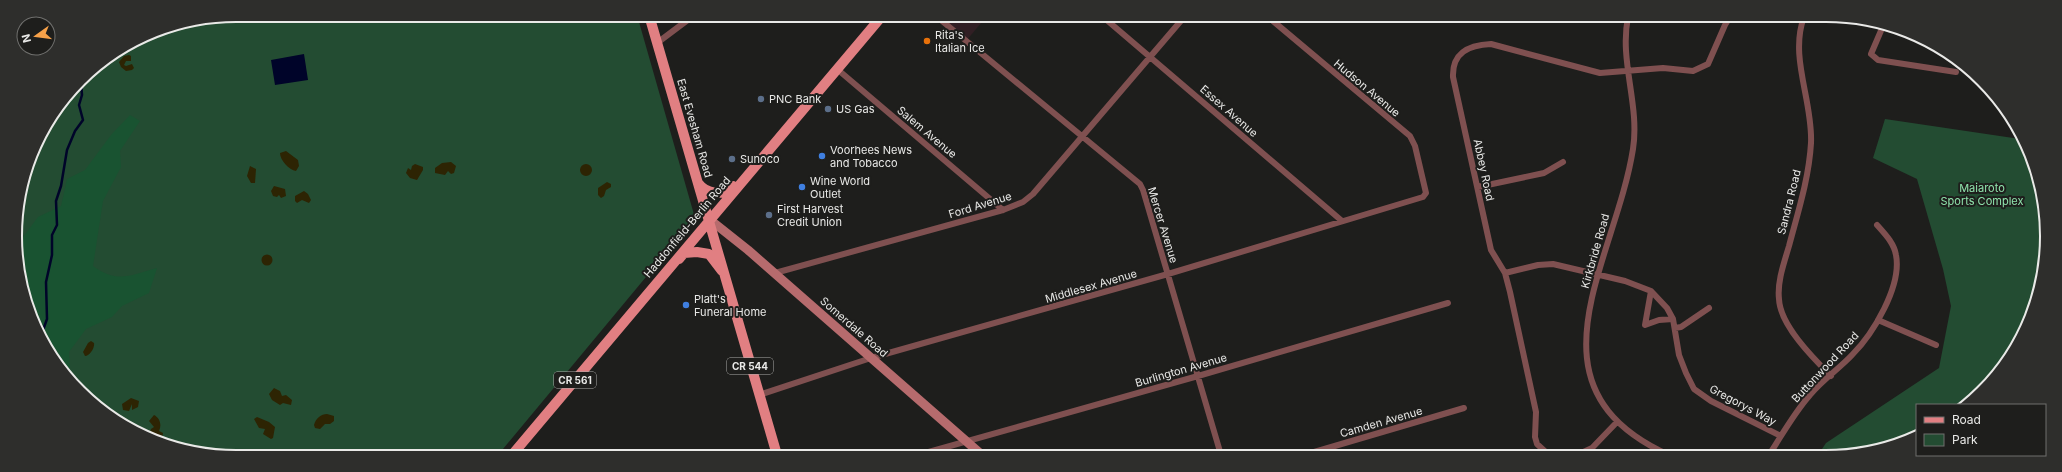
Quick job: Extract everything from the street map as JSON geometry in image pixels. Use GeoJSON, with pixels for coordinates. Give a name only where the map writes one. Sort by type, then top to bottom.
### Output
{"type":"FeatureCollection","features":[{"type":"Feature","properties":{"kind":"main road","name":"East Evesham Road"},"geometry":{"type":"LineString","coordinates":[[651,22],[776,450]]}},
{"type":"Feature","properties":{"kind":"main road","name":"Haddonfield-Berlin Road"},"geometry":{"type":"LineString","coordinates":[[516,450],[709,219],[877,22]]}},
{"type":"Feature","properties":{"kind":"main road"},"geometry":{"type":"LineString","coordinates":[[698,183],[703,188],[717,193],[724,192],[734,185],[738,185]]}},
{"type":"Feature","properties":{"kind":"main road","name":"Somerdale Road"},"geometry":{"type":"LineString","coordinates":[[709,219],[775,273],[976,450]]}},
{"type":"Feature","properties":{"kind":"main road"},"geometry":{"type":"LineString","coordinates":[[675,260],[679,259],[684,253],[697,252],[709,254],[725,276]]}},
{"type":"Feature","properties":{"kind":"street"},"geometry":{"type":"LineString","coordinates":[[657,43],[685,22]]}},
{"type":"Feature","properties":{"kind":"street","name":"Mercer Avenue"},"geometry":{"type":"LineString","coordinates":[[943,22],[1140,184],[1220,450]]}},
{"type":"Feature","properties":{"kind":"street","name":"Essex Avenue"},"geometry":{"type":"LineString","coordinates":[[1109,22],[1342,221]]}},
{"type":"Feature","properties":{"kind":"street","name":"Ford Avenue"},"geometry":{"type":"LineString","coordinates":[[775,273],[1003,210],[1023,202],[1033,194],[1083,137],[1180,22]]}},
{"type":"Feature","properties":{"kind":"street","name":"Hudson Avenue"},"geometry":{"type":"LineString","coordinates":[[1274,22],[1410,136],[1415,146],[1426,193]]}},
{"type":"Feature","properties":{"kind":"street","name":"Kirkbride Road"},"geometry":{"type":"LineString","coordinates":[[1628,22],[1626,39],[1634,128],[1633,149],[1624,188],[1598,275],[1586,325],[1586,354],[1592,381],[1601,401],[1617,422],[1634,437],[1656,450]]}},
{"type":"Feature","properties":{"kind":"street","name":"Abbey Road"},"geometry":{"type":"LineString","coordinates":[[1543,450],[1538,444],[1535,437],[1534,403],[1505,272],[1491,250],[1453,77],[1454,64],[1458,56],[1464,50],[1472,46],[1498,45],[1600,73],[1663,68],[1686,72],[1700,69],[1708,64],[1727,22]]}},
{"type":"Feature","properties":{"kind":"street","name":"Sandra Road"},"geometry":{"type":"LineString","coordinates":[[1803,22],[1799,43],[1811,141],[1808,173],[1784,263],[1778,300],[1785,320],[1812,357],[1831,376]]}},
{"type":"Feature","properties":{"kind":"street"},"geometry":{"type":"LineString","coordinates":[[1882,29],[1871,54],[1878,60],[1956,72]]}},
{"type":"Feature","properties":{"kind":"street","name":"Salem Avenue"},"geometry":{"type":"LineString","coordinates":[[837,69],[1003,210]]}},
{"type":"Feature","properties":{"kind":"street"},"geometry":{"type":"LineString","coordinates":[[1478,187],[1544,173],[1563,162]]}},
{"type":"Feature","properties":{"kind":"street","name":"Middlesex Avenue"},"geometry":{"type":"LineString","coordinates":[[759,395],[871,358],[1168,274],[1423,197],[1426,193]]}},
{"type":"Feature","properties":{"kind":"street","name":"Buttonwood Road"},"geometry":{"type":"LineString","coordinates":[[1772,450],[1811,393],[1853,354],[1878,320],[1894,284],[1898,266],[1893,245],[1877,225]]}},
{"type":"Feature","properties":{"kind":"street","name":"Gregorys Way"},"geometry":{"type":"LineString","coordinates":[[1505,272],[1538,265],[1553,264],[1625,281],[1651,291],[1667,308],[1673,320],[1679,355],[1694,389],[1711,401],[1781,436]]}},
{"type":"Feature","properties":{"kind":"street"},"geometry":{"type":"LineString","coordinates":[[1651,291],[1645,325],[1659,320],[1673,320]]}},
{"type":"Feature","properties":{"kind":"street","name":"Burlington Avenue"},"geometry":{"type":"LineString","coordinates":[[935,450],[1198,376],[1448,303]]}},
{"type":"Feature","properties":{"kind":"street"},"geometry":{"type":"LineString","coordinates":[[1675,328],[1681,327],[1709,308]]}},
{"type":"Feature","properties":{"kind":"street"},"geometry":{"type":"LineString","coordinates":[[1878,320],[1936,345]]}},
{"type":"Feature","properties":{"kind":"street","name":"Camden Avenue"},"geometry":{"type":"LineString","coordinates":[[1321,450],[1464,408]]}},
{"type":"Feature","properties":{"kind":"street"},"geometry":{"type":"LineString","coordinates":[[1588,450],[1592,448],[1617,422]]}},
{"type":"Feature","properties":{"kind":"shaded area"},"geometry":{"type":"Polygon","coordinates":[[[943,22],[982,22],[966,41],[943,22]]]}},
{"type":"Feature","properties":{"kind":"green space"},"geometry":{"type":"Polygon","coordinates":[[[222,22],[639,22],[695,218],[502,450],[222,450],[181,443],[154,434],[117,414],[95,397],[75,377],[58,355],[44,331],[33,305],[26,278],[22,250],[22,222],[26,194],[33,167],[44,141],[58,117],[75,95],[106,66],[141,44],[181,29],[222,22]]]}},
{"type":"Feature","properties":{"kind":"green space"},"geometry":{"type":"Polygon","coordinates":[[[82,88],[68,106],[66,106],[82,88]]]}},
{"type":"Feature","properties":{"kind":"green space"},"geometry":{"type":"Polygon","coordinates":[[[130,115],[140,121],[120,151],[121,167],[103,201],[93,266],[102,272],[117,276],[131,275],[157,268],[149,293],[122,306],[112,317],[86,329],[69,352],[70,368],[68,369],[58,355],[44,331],[33,305],[26,278],[22,239],[38,217],[61,206],[67,179],[85,170],[111,135],[130,115]]]}},
{"type":"Feature","properties":{"kind":"green space","name":"Maiaroto Sports Complex"},"geometry":{"type":"Polygon","coordinates":[[[1885,119],[2017,138],[2024,154],[2033,181],[2040,222],[2040,250],[2036,278],[2024,318],[2004,355],[1987,377],[1958,404],[1916,404],[1916,430],[1895,439],[1868,446],[1840,450],[1821,450],[1826,443],[1939,368],[1951,306],[1943,269],[1917,179],[1873,158],[1885,119]]]}},
{"type":"Feature","properties":{"kind":"sand"},"geometry":{"type":"Polygon","coordinates":[[[124,56],[131,56],[131,61],[126,61],[124,65],[126,66],[132,64],[134,68],[126,71],[121,67],[119,62],[124,56]]]}},
{"type":"Feature","properties":{"kind":"sand"},"geometry":{"type":"Polygon","coordinates":[[[286,151],[298,160],[299,166],[296,171],[288,167],[280,156],[280,153],[286,151]]]}},
{"type":"Feature","properties":{"kind":"sand"},"geometry":{"type":"Polygon","coordinates":[[[451,162],[456,166],[454,173],[451,174],[448,171],[445,175],[435,173],[435,168],[442,163],[451,162]]]}},
{"type":"Feature","properties":{"kind":"sand"},"geometry":{"type":"Polygon","coordinates":[[[415,164],[423,167],[423,170],[417,180],[410,178],[406,173],[408,168],[411,170],[412,166],[415,164]]]}},
{"type":"Feature","properties":{"kind":"sand"},"geometry":{"type":"Polygon","coordinates":[[[586,164],[590,166],[592,170],[590,174],[586,176],[582,174],[580,170],[582,166],[586,164]]]}},
{"type":"Feature","properties":{"kind":"sand"},"geometry":{"type":"Polygon","coordinates":[[[250,166],[256,169],[255,183],[251,183],[247,176],[250,166]]]}},
{"type":"Feature","properties":{"kind":"sand"},"geometry":{"type":"Polygon","coordinates":[[[607,182],[611,184],[611,187],[606,190],[604,196],[601,198],[598,195],[598,188],[607,182]]]}},
{"type":"Feature","properties":{"kind":"sand"},"geometry":{"type":"Polygon","coordinates":[[[274,186],[285,189],[286,196],[281,198],[279,195],[277,197],[273,196],[271,191],[274,186]]]}},
{"type":"Feature","properties":{"kind":"sand"},"geometry":{"type":"Polygon","coordinates":[[[304,191],[308,194],[311,200],[309,203],[302,200],[297,203],[295,201],[295,196],[304,191]]]}},
{"type":"Feature","properties":{"kind":"sand"},"geometry":{"type":"Polygon","coordinates":[[[267,254],[271,256],[273,260],[271,264],[267,266],[263,264],[261,260],[263,256],[267,254]]]}},
{"type":"Feature","properties":{"kind":"sand"},"geometry":{"type":"Polygon","coordinates":[[[91,341],[94,343],[93,349],[89,355],[85,356],[83,352],[88,343],[91,341]]]}},
{"type":"Feature","properties":{"kind":"sand"},"geometry":{"type":"Polygon","coordinates":[[[274,388],[280,391],[282,396],[286,395],[292,400],[291,405],[283,403],[280,405],[272,400],[269,394],[274,388]]]}},
{"type":"Feature","properties":{"kind":"sand"},"geometry":{"type":"Polygon","coordinates":[[[131,398],[139,401],[138,407],[132,410],[132,404],[129,411],[123,410],[122,404],[131,398]]]}},
{"type":"Feature","properties":{"kind":"sand"},"geometry":{"type":"Polygon","coordinates":[[[327,414],[334,416],[334,421],[330,424],[325,424],[320,429],[315,428],[314,425],[317,418],[327,414]]]}},
{"type":"Feature","properties":{"kind":"sand"},"geometry":{"type":"Polygon","coordinates":[[[154,415],[158,418],[160,422],[159,431],[163,433],[162,437],[150,432],[154,427],[149,421],[154,415]]]}},
{"type":"Feature","properties":{"kind":"sand"},"geometry":{"type":"Polygon","coordinates":[[[257,417],[269,422],[275,427],[273,438],[271,439],[263,434],[265,429],[259,428],[254,419],[257,417]]]}},
{"type":"Feature","properties":{"kind":"water"},"geometry":{"type":"Polygon","coordinates":[[[304,54],[308,80],[275,85],[271,60],[304,54]]]}},
{"type":"Feature","properties":{"kind":"waterway"},"geometry":{"type":"LineString","coordinates":[[43,329],[47,319],[46,282],[52,255],[52,235],[57,225],[56,201],[61,186],[67,150],[75,131],[83,120],[79,105],[82,95],[82,88]]}},
{"type":"Feature","properties":{"kind":"place","name":"Rita's Italian Ice"},"geometry":{"type":"Point","coordinates":[927,41]}},
{"type":"Feature","properties":{"kind":"place","name":"PNC Bank"},"geometry":{"type":"Point","coordinates":[761,99]}},
{"type":"Feature","properties":{"kind":"place","name":"US Gas"},"geometry":{"type":"Point","coordinates":[828,109]}},
{"type":"Feature","properties":{"kind":"place","name":"Voorhees News and Tobacco"},"geometry":{"type":"Point","coordinates":[822,156]}},
{"type":"Feature","properties":{"kind":"place","name":"Sunoco"},"geometry":{"type":"Point","coordinates":[732,159]}},
{"type":"Feature","properties":{"kind":"place","name":"Wine World Outlet"},"geometry":{"type":"Point","coordinates":[802,187]}},
{"type":"Feature","properties":{"kind":"place","name":"First Harvest Credit Union"},"geometry":{"type":"Point","coordinates":[769,215]}},
{"type":"Feature","properties":{"kind":"place","name":"Platt's Funeral Home"},"geometry":{"type":"Point","coordinates":[686,305]}}]}
